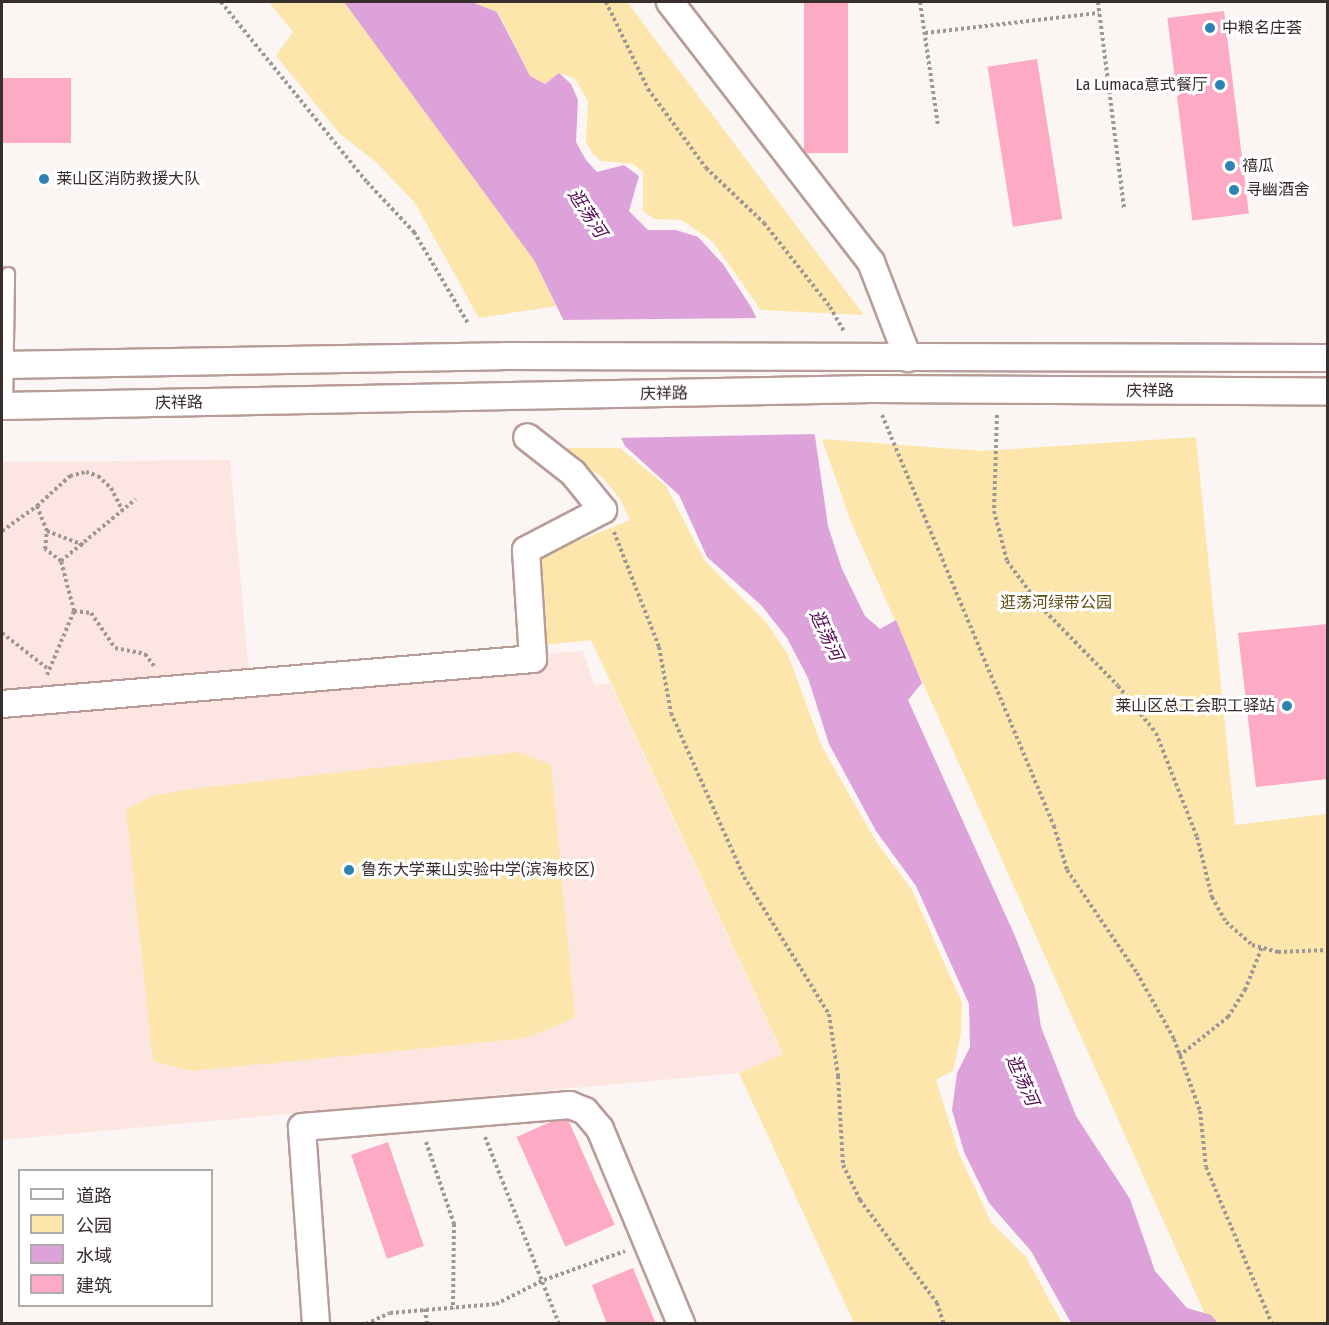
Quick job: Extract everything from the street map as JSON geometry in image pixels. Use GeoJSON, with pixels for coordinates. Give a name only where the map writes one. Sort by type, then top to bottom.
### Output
{"type":"FeatureCollection","features":[{"type":"Feature","properties":{"kind":"street"},"geometry":{"type":"LineString","coordinates":[[670,2],[871,262],[908,358]]}},
{"type":"Feature","properties":{"kind":"street","name":"庆祥路"},"geometry":{"type":"LineString","coordinates":[[3,365],[507,356],[824,359],[1328,358]]}},
{"type":"Feature","properties":{"kind":"street","name":"庆祥路"},"geometry":{"type":"LineString","coordinates":[[4,406],[872,389],[1328,391]]}},
{"type":"Feature","properties":{"kind":"street"},"geometry":{"type":"LineString","coordinates":[[2,704],[533,659],[526,550],[603,510],[573,473],[527,437]]}},
{"type":"Feature","properties":{"kind":"street"},"geometry":{"type":"LineString","coordinates":[[316,1323],[302,1127],[562,1105],[585,1111],[600,1129],[681,1323]]}},
{"type":"Feature","properties":{"kind":"lane"},"geometry":{"type":"LineString","coordinates":[[4,406],[3,365],[8,274]]}},
{"type":"Feature","properties":{"kind":"path"},"geometry":{"type":"LineString","coordinates":[[221,2],[367,182],[414,232],[470,325]]}},
{"type":"Feature","properties":{"kind":"path"},"geometry":{"type":"LineString","coordinates":[[606,2],[648,89],[706,168],[764,224],[830,307],[860,358]]}},
{"type":"Feature","properties":{"kind":"path"},"geometry":{"type":"LineString","coordinates":[[920,2],[938,126]]}},
{"type":"Feature","properties":{"kind":"path"},"geometry":{"type":"LineString","coordinates":[[1098,2],[1124,208]]}},
{"type":"Feature","properties":{"kind":"path"},"geometry":{"type":"LineString","coordinates":[[925,33],[1099,13]]}},
{"type":"Feature","properties":{"kind":"path"},"geometry":{"type":"LineString","coordinates":[[872,389],[1049,815],[1067,870],[1137,973],[1174,1039],[1200,1112],[1206,1167],[1272,1323]]}},
{"type":"Feature","properties":{"kind":"path"},"geometry":{"type":"LineString","coordinates":[[997,391],[994,512],[1007,561],[1041,607],[1118,686],[1156,733],[1197,837],[1212,897],[1226,922],[1252,945],[1278,952],[1328,950]]}},
{"type":"Feature","properties":{"kind":"path"},"geometry":{"type":"LineString","coordinates":[[2,531],[37,506],[70,476],[86,472],[99,476],[111,488],[122,510]]}},
{"type":"Feature","properties":{"kind":"path"},"geometry":{"type":"LineString","coordinates":[[61,561],[84,545],[136,499]]}},
{"type":"Feature","properties":{"kind":"path"},"geometry":{"type":"LineString","coordinates":[[37,506],[46,531],[45,549],[61,561],[74,611],[47,668],[46,700]]}},
{"type":"Feature","properties":{"kind":"path"},"geometry":{"type":"LineString","coordinates":[[603,510],[659,647],[671,713],[744,877],[828,1014],[838,1076],[843,1165],[860,1200],[937,1303],[944,1323]]}},
{"type":"Feature","properties":{"kind":"path"},"geometry":{"type":"LineString","coordinates":[[46,531],[84,545]]}},
{"type":"Feature","properties":{"kind":"path"},"geometry":{"type":"LineString","coordinates":[[74,611],[91,613],[115,648],[145,654],[156,669],[160,689]]}},
{"type":"Feature","properties":{"kind":"path"},"geometry":{"type":"LineString","coordinates":[[2,633],[47,668]]}},
{"type":"Feature","properties":{"kind":"path"},"geometry":{"type":"LineString","coordinates":[[1179,1056],[1228,1017],[1245,990],[1262,947]]}},
{"type":"Feature","properties":{"kind":"path"},"geometry":{"type":"LineString","coordinates":[[474,1112],[544,1280],[559,1323]]}},
{"type":"Feature","properties":{"kind":"path"},"geometry":{"type":"LineString","coordinates":[[414,1117],[445,1191],[454,1224],[453,1309]]}},
{"type":"Feature","properties":{"kind":"path"},"geometry":{"type":"LineString","coordinates":[[366,1323],[390,1313],[496,1304],[544,1280],[625,1251],[650,1249]]}},
{"type":"Feature","properties":{"kind":"path"},"geometry":{"type":"LineString","coordinates":[[425,1309],[428,1323]]}},
{"type":"Feature","properties":{"kind":"shaded area","name":"鲁东大学莱山实验中学(滨海校区)"},"geometry":{"type":"Polygon","coordinates":[[[230,460],[249,674],[583,651],[594,685],[610,683],[783,1055],[739,1073],[2,1140],[2,462],[230,460]]]}},
{"type":"Feature","properties":{"kind":"green space"},"geometry":{"type":"Polygon","coordinates":[[[269,2],[344,2],[487,190],[534,260],[556,306],[479,318],[415,203],[376,162],[340,134],[276,56],[293,32],[269,2]]]}},
{"type":"Feature","properties":{"kind":"green space"},"geometry":{"type":"Polygon","coordinates":[[[472,2],[627,2],[864,315],[761,310],[713,242],[682,220],[654,219],[643,211],[643,172],[633,164],[601,161],[593,154],[586,142],[588,101],[574,78],[559,73],[545,84],[530,76],[498,12],[472,2]]]}},
{"type":"Feature","properties":{"kind":"green space","name":"逛荡河绿带公园"},"geometry":{"type":"Polygon","coordinates":[[[1196,437],[1235,825],[1327,814],[1327,1323],[1209,1323],[851,522],[822,439],[982,451],[1196,437]]]}},
{"type":"Feature","properties":{"kind":"green space"},"geometry":{"type":"Polygon","coordinates":[[[560,448],[620,448],[666,486],[705,561],[766,622],[788,655],[822,747],[877,843],[912,890],[962,1003],[961,1033],[953,1071],[936,1080],[959,1154],[991,1222],[1026,1257],[1062,1323],[854,1323],[739,1073],[783,1054],[591,640],[544,645],[536,583],[543,555],[630,520],[620,499],[603,478],[560,448]]]}},
{"type":"Feature","properties":{"kind":"green space"},"geometry":{"type":"Polygon","coordinates":[[[518,752],[551,765],[575,1018],[527,1038],[192,1071],[153,1061],[126,809],[152,796],[183,790],[518,752]]]}},
{"type":"Feature","properties":{"kind":"water","name":"逛荡河"},"geometry":{"type":"Polygon","coordinates":[[[344,2],[472,2],[497,12],[530,76],[545,84],[559,73],[571,84],[578,100],[576,142],[586,160],[597,172],[624,165],[639,176],[629,211],[648,230],[676,230],[698,237],[723,264],[751,307],[815,436],[828,526],[842,569],[865,616],[880,629],[896,620],[922,683],[908,700],[1015,936],[1035,987],[1041,1027],[1076,1116],[1130,1199],[1155,1271],[1187,1308],[1211,1315],[1218,1323],[1071,1323],[1031,1251],[989,1203],[964,1152],[952,1110],[957,1073],[970,1047],[969,1004],[916,886],[876,831],[829,744],[808,678],[787,638],[761,605],[707,557],[679,495],[625,446],[534,260],[344,2]]]}},
{"type":"Feature","properties":{"kind":"pier"},"geometry":{"type":"Polygon","coordinates":[[[760,318],[818,434],[617,438],[559,320],[760,318]]]}},
{"type":"Feature","properties":{"kind":"building"},"geometry":{"type":"Polygon","coordinates":[[[804,2],[848,2],[848,153],[804,153],[804,2]]]}},
{"type":"Feature","properties":{"kind":"building"},"geometry":{"type":"Polygon","coordinates":[[[1224,11],[1249,213],[1192,220],[1167,18],[1224,11]]]}},
{"type":"Feature","properties":{"kind":"building"},"geometry":{"type":"Polygon","coordinates":[[[1037,59],[1062,219],[1013,227],[988,67],[1037,59]]]}},
{"type":"Feature","properties":{"kind":"building"},"geometry":{"type":"Polygon","coordinates":[[[2,78],[71,78],[71,143],[2,143],[2,78]]]}},
{"type":"Feature","properties":{"kind":"building","name":"莱山区总工会职工驿站"},"geometry":{"type":"Polygon","coordinates":[[[1328,624],[1328,779],[1256,787],[1238,633],[1328,624]]]}},
{"type":"Feature","properties":{"kind":"building"},"geometry":{"type":"Polygon","coordinates":[[[566,1115],[615,1225],[565,1247],[517,1137],[566,1115]]]}},
{"type":"Feature","properties":{"kind":"building"},"geometry":{"type":"Polygon","coordinates":[[[388,1142],[424,1246],[387,1259],[351,1155],[388,1142]]]}},
{"type":"Feature","properties":{"kind":"building"},"geometry":{"type":"Polygon","coordinates":[[[633,1268],[656,1324],[607,1324],[592,1285],[633,1268]]]}},
{"type":"Feature","properties":{"kind":"place","name":"中粮名庄荟"},"geometry":{"type":"Point","coordinates":[1210,28]}},
{"type":"Feature","properties":{"kind":"place","name":"La Lumaca意式餐厅"},"geometry":{"type":"Point","coordinates":[1220,85]}},
{"type":"Feature","properties":{"kind":"place","name":"禧瓜"},"geometry":{"type":"Point","coordinates":[1230,166]}},
{"type":"Feature","properties":{"kind":"place","name":"莱山区消防救援大队"},"geometry":{"type":"Point","coordinates":[44,179]}},
{"type":"Feature","properties":{"kind":"place","name":"寻幽酒舍"},"geometry":{"type":"Point","coordinates":[1234,190]}},
{"type":"Feature","properties":{"kind":"place","name":"莱山区总工会职工驿站"},"geometry":{"type":"Point","coordinates":[1287,706]}},
{"type":"Feature","properties":{"kind":"place","name":"鲁东大学莱山实验中学(滨海校区)"},"geometry":{"type":"Point","coordinates":[349,870]}}]}
